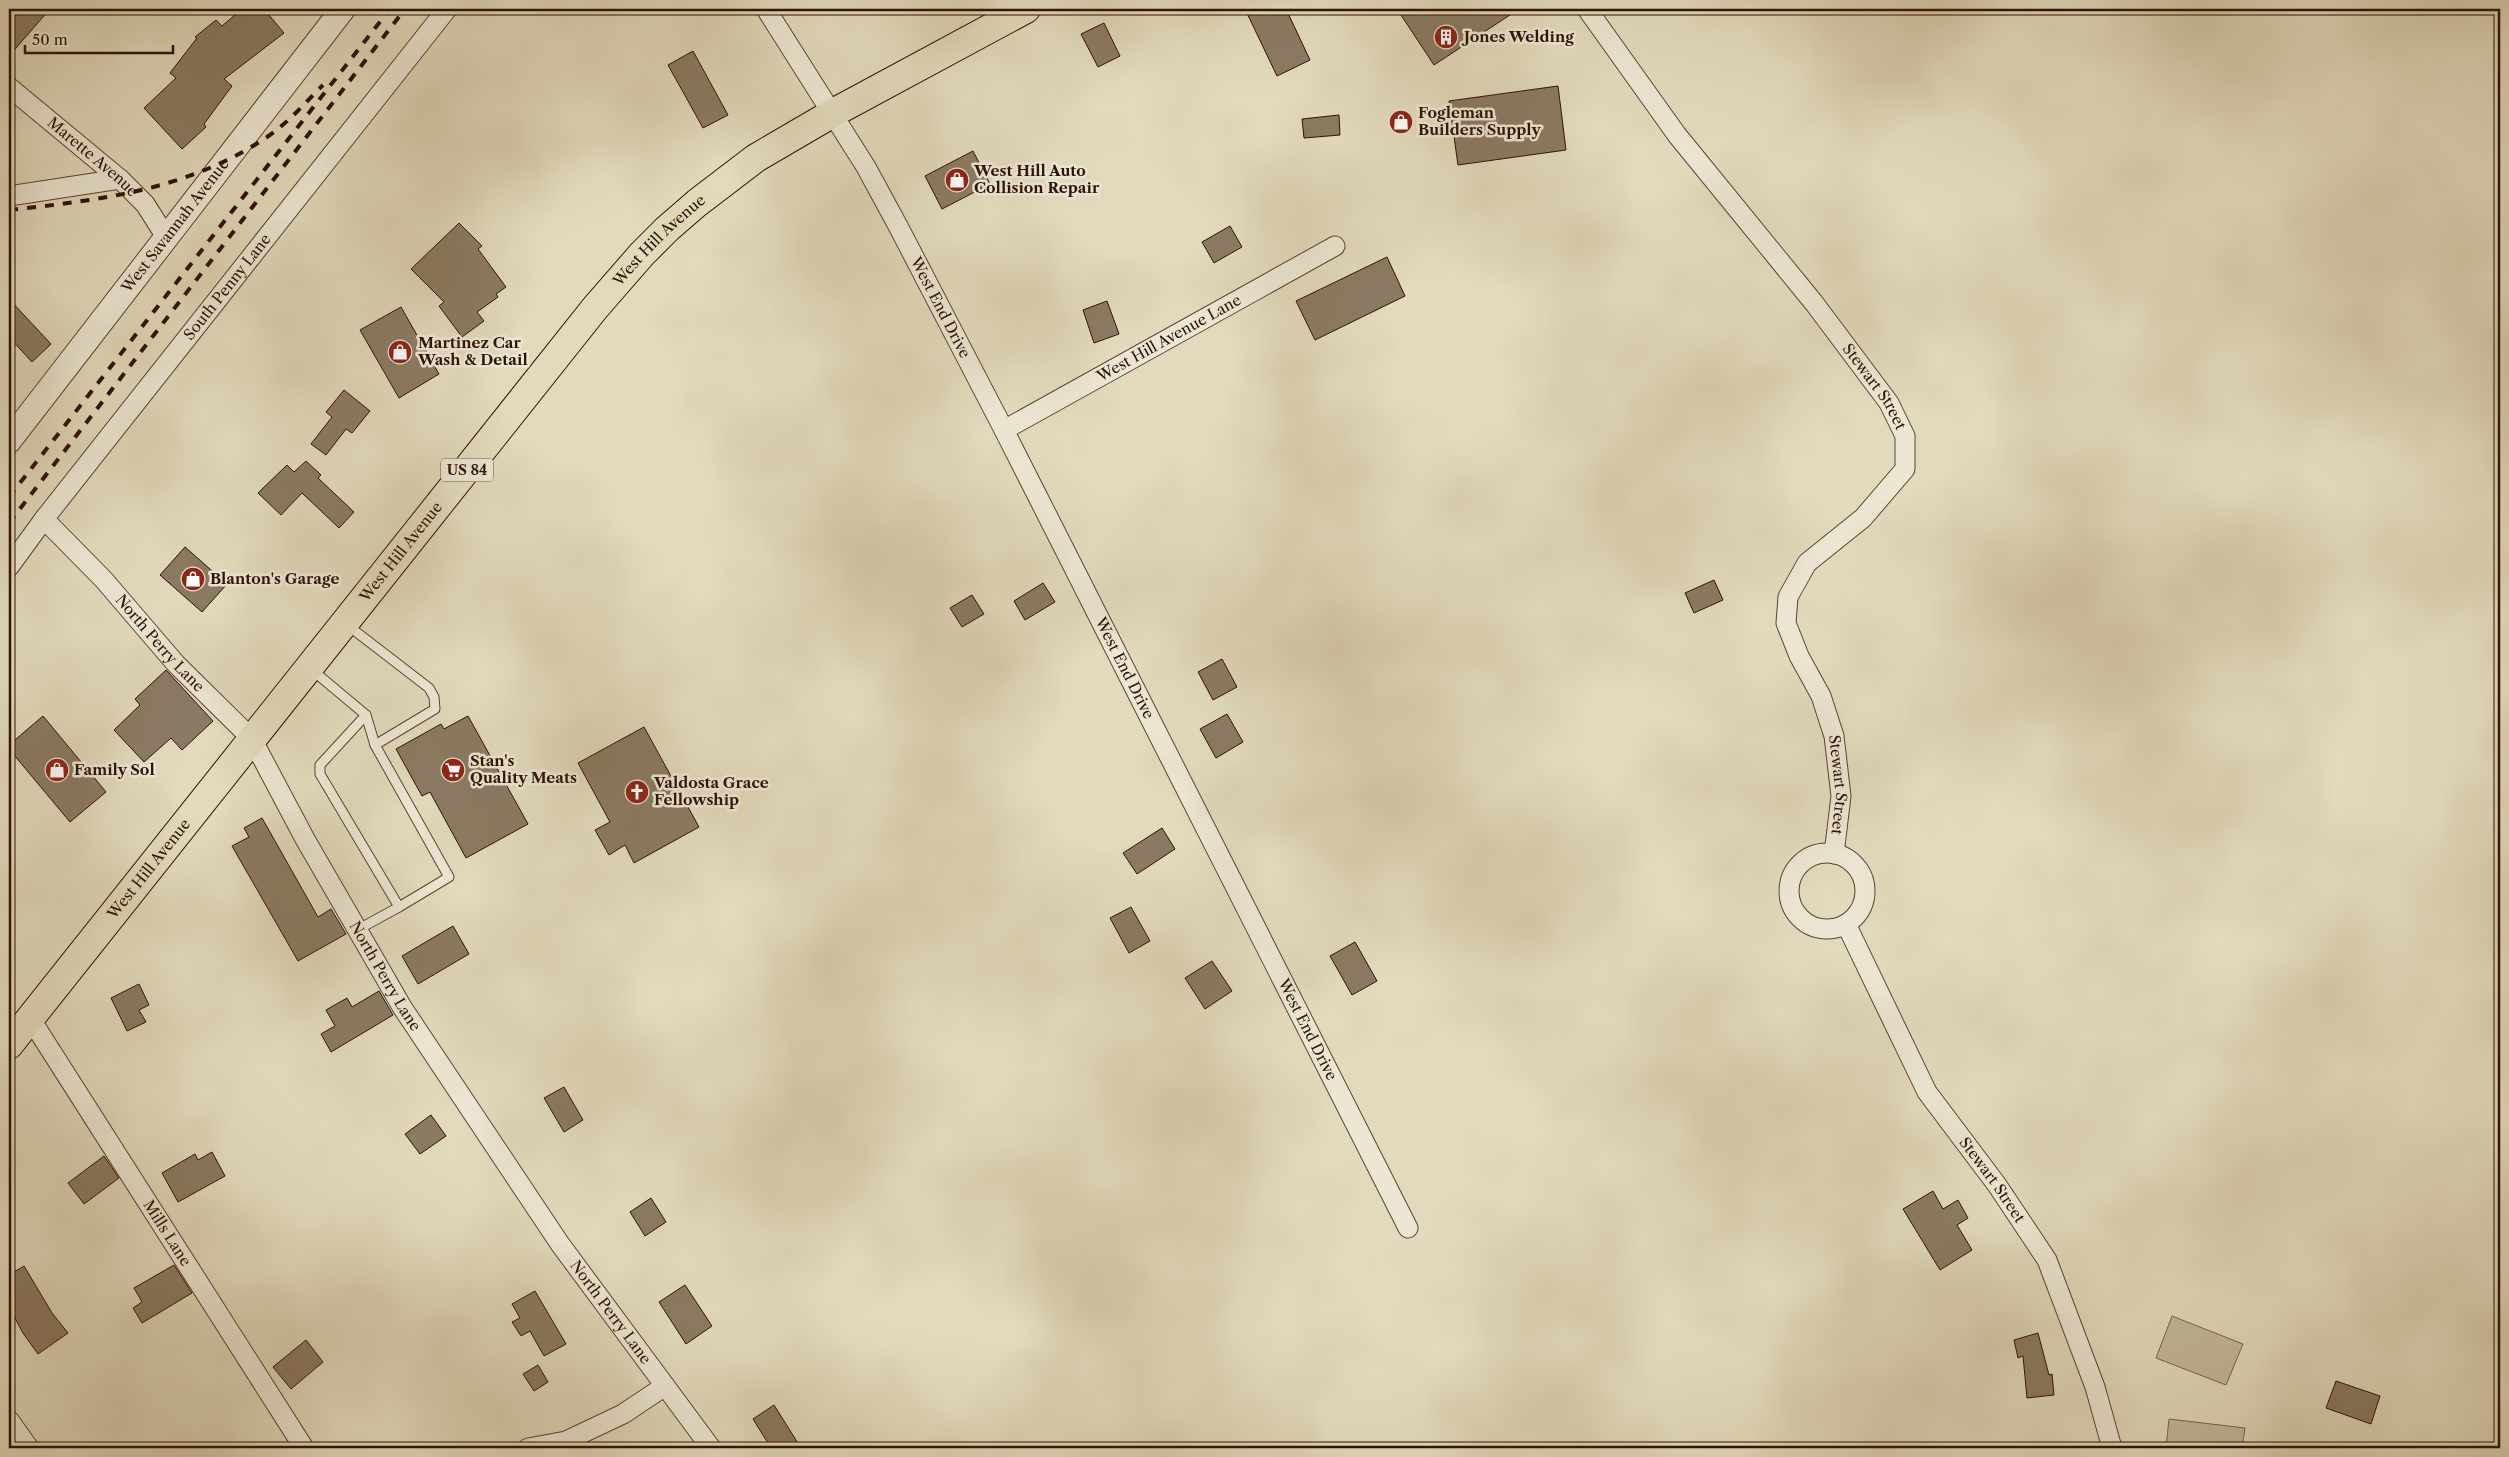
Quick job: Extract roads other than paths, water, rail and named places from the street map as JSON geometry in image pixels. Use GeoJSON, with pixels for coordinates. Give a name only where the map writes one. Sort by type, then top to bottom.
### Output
{"type":"FeatureCollection","features":[{"type":"Feature","properties":{"kind":"highway","name":"West Hill Avenue"},"geometry":{"type":"LineString","coordinates":[[9,1045],[595,308],[642,254],[697,202],[756,158],[833,113],[1026,9]]}},
{"type":"Feature","properties":{"kind":"street","name":"West Savannah Avenue"},"geometry":{"type":"LineString","coordinates":[[9,441],[343,9]]}},
{"type":"Feature","properties":{"kind":"street","name":"South Penny Lane"},"geometry":{"type":"LineString","coordinates":[[9,567],[447,9]]}},
{"type":"Feature","properties":{"kind":"street","name":"West End Drive"},"geometry":{"type":"LineString","coordinates":[[766,9],[833,113],[898,226],[1004,430],[1408,1228]]}},
{"type":"Feature","properties":{"kind":"street","name":"Stewart Street"},"geometry":{"type":"LineString","coordinates":[[1587,9],[1677,135],[1814,303],[1889,403],[1905,436],[1905,469],[1863,518],[1807,563],[1788,597],[1786,623],[1799,656],[1821,696],[1834,736],[1841,796],[1834,854]]}},
{"type":"Feature","properties":{"kind":"street","name":"Marette Avenue"},"geometry":{"type":"LineString","coordinates":[[9,87],[120,179],[145,204],[166,237]]}},
{"type":"Feature","properties":{"kind":"street"},"geometry":{"type":"LineString","coordinates":[[9,196],[120,179]]}},
{"type":"Feature","properties":{"kind":"street","name":"West Hill Avenue Lane"},"geometry":{"type":"LineString","coordinates":[[1004,430],[1335,246]]}},
{"type":"Feature","properties":{"kind":"street","name":"North Perry Lane"},"geometry":{"type":"LineString","coordinates":[[44,520],[104,580],[176,664],[252,739],[357,930],[402,1007],[560,1244],[711,1448]]}},
{"type":"Feature","properties":{"kind":"street","name":"Stewart Street"},"geometry":{"type":"LineString","coordinates":[[1822,854],[1834,854],[1847,859],[1857,867],[1863,877],[1865,890],[1863,904],[1856,916],[1846,924],[1828,928],[1809,924],[1798,915],[1792,904],[1790,892],[1791,879],[1800,866],[1810,858],[1822,854]]}},
{"type":"Feature","properties":{"kind":"street","name":"Stewart Street"},"geometry":{"type":"LineString","coordinates":[[1846,924],[1927,1092],[1997,1185],[2047,1260],[2095,1387],[2112,1448]]}},
{"type":"Feature","properties":{"kind":"street","name":"Mills Lane"},"geometry":{"type":"LineString","coordinates":[[30,1018],[304,1448]]}},
{"type":"Feature","properties":{"kind":"street"},"geometry":{"type":"LineString","coordinates":[[528,1448],[566,1441],[623,1414],[665,1386]]}},
{"type":"Feature","properties":{"kind":"street"},"geometry":{"type":"LineString","coordinates":[[9,1420],[25,1443]]}},
{"type":"Feature","properties":{"kind":"lane"},"geometry":{"type":"LineString","coordinates":[[345,623],[429,688],[434,697],[435,709],[375,745]]}},
{"type":"Feature","properties":{"kind":"lane"},"geometry":{"type":"LineString","coordinates":[[309,667],[366,714],[375,745],[449,877],[357,930]]}},
{"type":"Feature","properties":{"kind":"lane"},"geometry":{"type":"LineString","coordinates":[[366,714],[320,765],[320,774],[399,907]]}},
{"type":"Feature","properties":{"kind":"railway"},"geometry":{"type":"LineString","coordinates":[[9,497],[390,9]]}},
{"type":"Feature","properties":{"kind":"railway"},"geometry":{"type":"LineString","coordinates":[[9,523],[405,9]]}},
{"type":"Feature","properties":{"kind":"railway"},"geometry":{"type":"LineString","coordinates":[[9,210],[77,202],[143,190],[175,181],[206,169],[237,155],[267,137],[282,126],[323,85]]}},
{"type":"Feature","properties":{"kind":"place","name":"Jones Welding"},"geometry":{"type":"Point","coordinates":[1446,37]}},
{"type":"Feature","properties":{"kind":"place","name":"Fogleman Builders Supply"},"geometry":{"type":"Point","coordinates":[1401,122]}},
{"type":"Feature","properties":{"kind":"place","name":"West Hill Auto Collision Repair"},"geometry":{"type":"Point","coordinates":[957,180]}},
{"type":"Feature","properties":{"kind":"place","name":"Martinez Car Wash & Detail"},"geometry":{"type":"Point","coordinates":[400,352]}},
{"type":"Feature","properties":{"kind":"place","name":"Blanton's Garage"},"geometry":{"type":"Point","coordinates":[193,579]}},
{"type":"Feature","properties":{"kind":"place","name":"Family Sol"},"geometry":{"type":"Point","coordinates":[57,770]}},
{"type":"Feature","properties":{"kind":"place","name":"Stan's Quality Meats"},"geometry":{"type":"Point","coordinates":[453,770]}},
{"type":"Feature","properties":{"kind":"place","name":"Valdosta Grace Fellowship"},"geometry":{"type":"Point","coordinates":[637,792]}}]}
